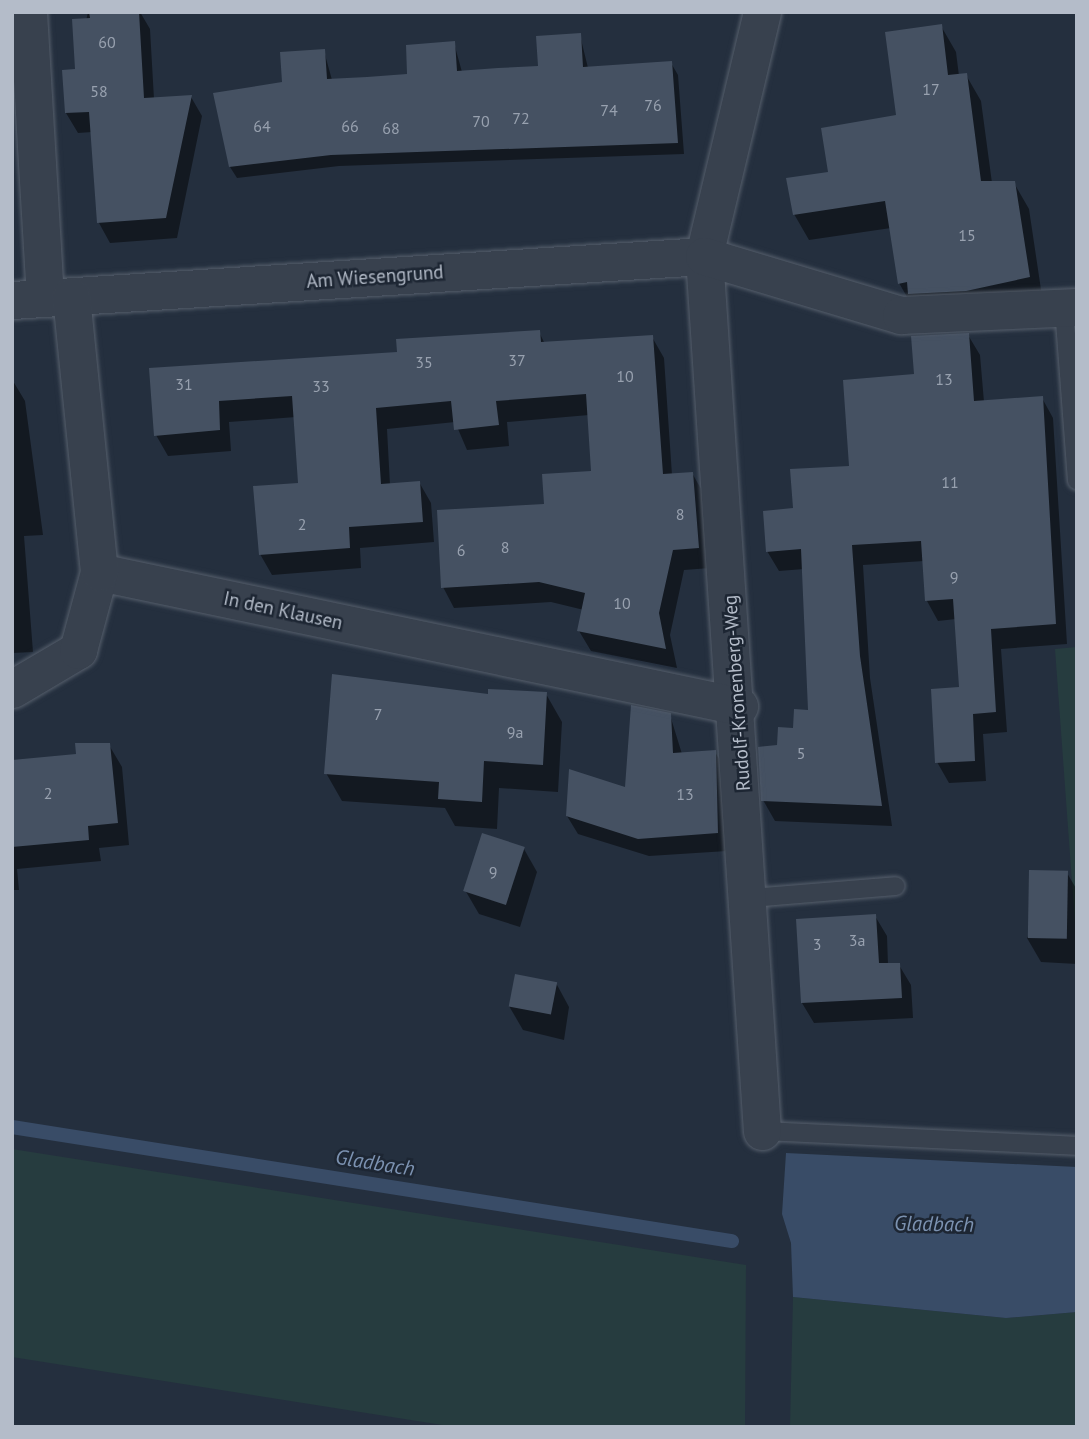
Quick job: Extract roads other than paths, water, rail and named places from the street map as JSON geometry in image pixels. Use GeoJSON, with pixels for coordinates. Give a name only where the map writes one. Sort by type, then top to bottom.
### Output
{"type":"FeatureCollection","features":[{"type":"Feature","properties":{"kind":"street"},"geometry":{"type":"LineString","coordinates":[[12,689],[78,650],[100,572],[43,298],[28,12]]}},
{"type":"Feature","properties":{"kind":"street","name":"Rudolf-Kronenberg-Weg"},"geometry":{"type":"LineString","coordinates":[[762,12],[705,256],[739,706],[762,1131]]}},
{"type":"Feature","properties":{"kind":"street"},"geometry":{"type":"LineString","coordinates":[[705,256],[901,314],[1070,307]]}},
{"type":"Feature","properties":{"kind":"street","name":"Am Wiesengrund"},"geometry":{"type":"LineString","coordinates":[[43,298],[705,256]]}},
{"type":"Feature","properties":{"kind":"street","name":"In den Klausen"},"geometry":{"type":"LineString","coordinates":[[100,572],[739,706]]}},
{"type":"Feature","properties":{"kind":"lane"},"geometry":{"type":"LineString","coordinates":[[1070,307],[1077,481]]}},
{"type":"Feature","properties":{"kind":"lane"},"geometry":{"type":"LineString","coordinates":[[751,898],[896,886]]}},
{"type":"Feature","properties":{"kind":"lane"},"geometry":{"type":"LineString","coordinates":[[762,1131],[1077,1146]]}},
{"type":"Feature","properties":{"kind":"water"},"geometry":{"type":"Polygon","coordinates":[[[786,1153],[1077,1167],[1077,1312],[1006,1318],[793,1297],[791,1243],[782,1214],[786,1153]]]}},
{"type":"Feature","properties":{"kind":"waterway","name":"Gladbach"},"geometry":{"type":"LineString","coordinates":[[12,1127],[732,1241]]}}]}
